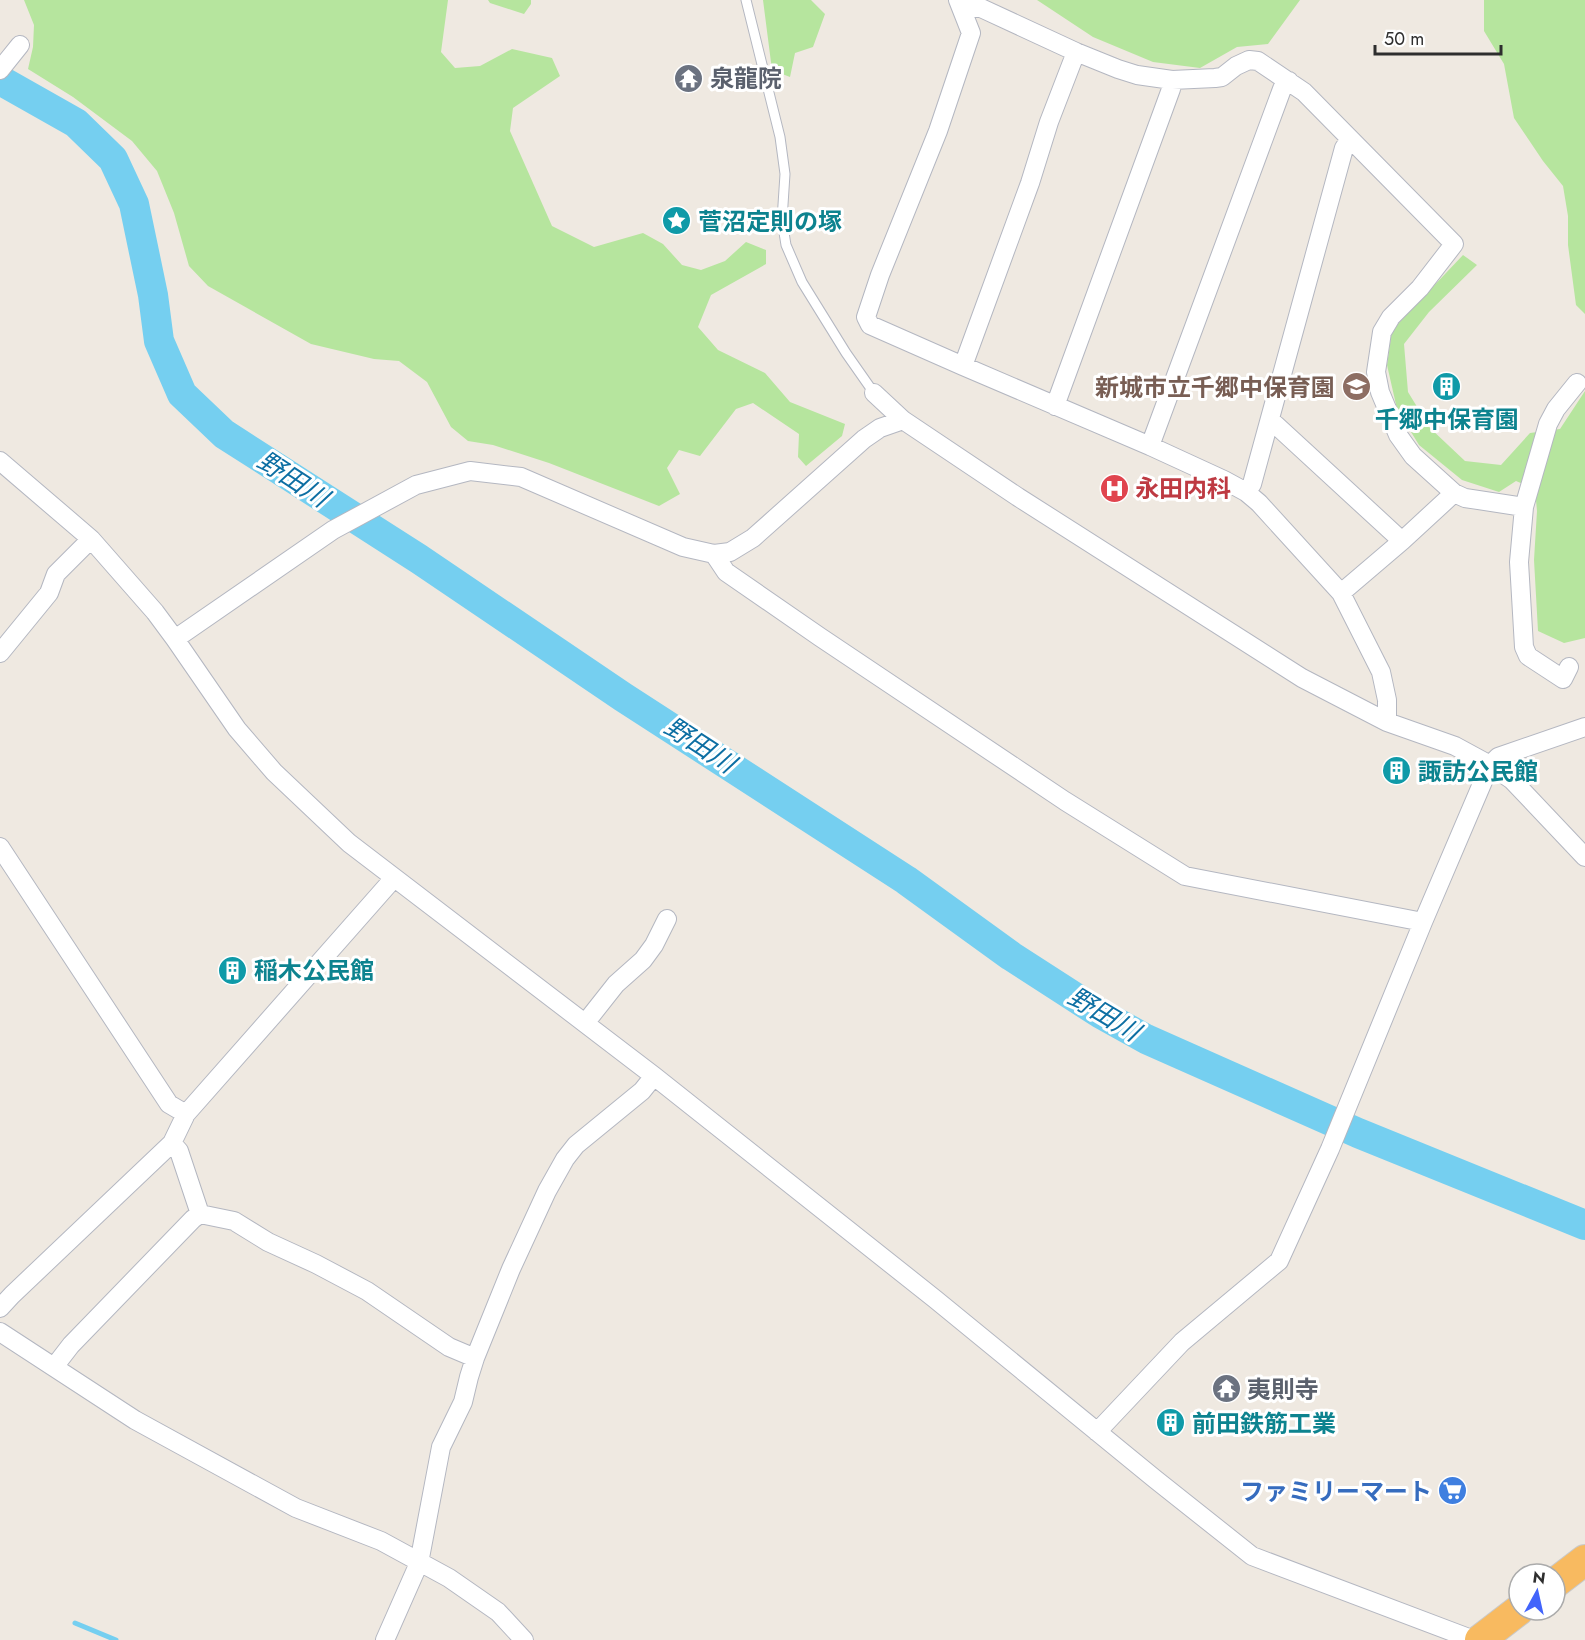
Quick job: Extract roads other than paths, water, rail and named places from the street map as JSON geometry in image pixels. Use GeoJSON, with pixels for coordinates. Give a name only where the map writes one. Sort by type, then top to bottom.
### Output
{"type":"FeatureCollection","features":[{"type":"Feature","properties":{"kind":"highway"},"geometry":{"type":"LineString","coordinates":[[1567,1574],[1585,1560]]}},
{"type":"Feature","properties":{"kind":"highway"},"geometry":{"type":"LineString","coordinates":[[1480,1640],[1507,1619]]}},
{"type":"Feature","properties":{"kind":"street"},"geometry":{"type":"LineString","coordinates":[[960,3],[981,8],[1076,52],[1137,75],[1172,80],[1215,78],[1249,60],[1258,61],[1304,92],[1454,244],[1420,288],[1391,317],[1382,332],[1376,372],[1380,392],[1398,435],[1413,456],[1454,493],[1465,498],[1524,507]]}},
{"type":"Feature","properties":{"kind":"street"},"geometry":{"type":"LineString","coordinates":[[960,3],[970,33],[938,131],[880,276],[866,317],[870,325],[1150,446],[1246,492],[1259,503],[1341,593],[1381,672],[1387,700],[1387,722]]}},
{"type":"Feature","properties":{"kind":"street"},"geometry":{"type":"LineString","coordinates":[[0,70],[20,45]]}},
{"type":"Feature","properties":{"kind":"street"},"geometry":{"type":"LineString","coordinates":[[963,366],[1076,52]]}},
{"type":"Feature","properties":{"kind":"street"},"geometry":{"type":"LineString","coordinates":[[1055,406],[1171,89],[1172,80]]}},
{"type":"Feature","properties":{"kind":"street"},"geometry":{"type":"LineString","coordinates":[[1150,446],[1282,89],[1289,81]]}},
{"type":"Feature","properties":{"kind":"street"},"geometry":{"type":"LineString","coordinates":[[1246,492],[1252,484],[1344,148],[1350,139]]}},
{"type":"Feature","properties":{"kind":"street"},"geometry":{"type":"LineString","coordinates":[[1569,667],[1563,679],[1528,656],[1524,647],[1519,562],[1524,507],[1548,424],[1556,409],[1577,382]]}},
{"type":"Feature","properties":{"kind":"street"},"geometry":{"type":"LineString","coordinates":[[874,393],[903,420],[1018,497],[1302,678],[1387,722],[1455,746],[1490,765],[1512,780],[1585,857]]}},
{"type":"Feature","properties":{"kind":"street"},"geometry":{"type":"LineString","coordinates":[[175,639],[333,530],[416,485],[470,471],[521,477],[683,547],[714,554],[730,552],[753,538],[864,439],[880,428],[903,420]]}},
{"type":"Feature","properties":{"kind":"street"},"geometry":{"type":"LineString","coordinates":[[1269,423],[1276,424],[1402,542]]}},
{"type":"Feature","properties":{"kind":"street"},"geometry":{"type":"LineString","coordinates":[[0,461],[91,539],[155,612],[237,729],[274,772],[349,843],[654,1076],[925,1291],[1252,1556],[1474,1640]]}},
{"type":"Feature","properties":{"kind":"street"},"geometry":{"type":"LineString","coordinates":[[1341,593],[1402,542],[1454,493]]}},
{"type":"Feature","properties":{"kind":"street"},"geometry":{"type":"LineString","coordinates":[[0,653],[49,592],[56,574],[91,539]]}},
{"type":"Feature","properties":{"kind":"street"},"geometry":{"type":"LineString","coordinates":[[714,554],[726,572],[792,618],[1065,801],[1185,876],[1423,922]]}},
{"type":"Feature","properties":{"kind":"street"},"geometry":{"type":"LineString","coordinates":[[1097,1432],[1182,1342],[1279,1261],[1334,1138],[1490,765],[1498,757],[1585,727]]}},
{"type":"Feature","properties":{"kind":"street"},"geometry":{"type":"LineString","coordinates":[[0,847],[169,1104],[186,1114]]}},
{"type":"Feature","properties":{"kind":"street"},"geometry":{"type":"LineString","coordinates":[[0,1308],[172,1143],[186,1114],[394,878]]}},
{"type":"Feature","properties":{"kind":"street"},"geometry":{"type":"LineString","coordinates":[[586,1023],[616,984],[643,960],[654,945],[667,919]]}},
{"type":"Feature","properties":{"kind":"street"},"geometry":{"type":"LineString","coordinates":[[385,1640],[419,1563],[441,1447],[463,1402],[475,1358],[511,1269],[547,1191],[576,1144],[642,1091],[654,1076]]}},
{"type":"Feature","properties":{"kind":"street"},"geometry":{"type":"LineString","coordinates":[[172,1143],[178,1151],[200,1214]]}},
{"type":"Feature","properties":{"kind":"street"},"geometry":{"type":"LineString","coordinates":[[54,1367],[80,1337],[200,1214],[234,1221],[268,1242],[367,1291],[449,1347],[475,1358]]}},
{"type":"Feature","properties":{"kind":"street"},"geometry":{"type":"LineString","coordinates":[[0,1332],[135,1420],[296,1508],[381,1541],[449,1578],[498,1612],[524,1640]]}},
{"type":"Feature","properties":{"kind":"lane"},"geometry":{"type":"LineString","coordinates":[[747,0],[780,137],[785,174],[782,220],[786,245],[802,282],[874,393]]}},
{"type":"Feature","properties":{"kind":"waterway","name":"野田川"},"geometry":{"type":"LineString","coordinates":[[0,80],[76,123],[113,159],[134,204],[153,295],[159,341],[182,394],[224,434],[419,559],[623,697],[906,880],[1011,956],[1101,1014],[1146,1039],[1358,1133],[1585,1225]]}},
{"type":"Feature","properties":{"kind":"waterway"},"geometry":{"type":"LineString","coordinates":[[75,1623],[116,1640]]}},
{"type":"Feature","properties":{"kind":"place","name":"泉龍院"},"geometry":{"type":"Point","coordinates":[689,78]}},
{"type":"Feature","properties":{"kind":"place","name":"菅沼定則の塚"},"geometry":{"type":"Point","coordinates":[677,221]}},
{"type":"Feature","properties":{"kind":"place","name":"千郷中保育園"},"geometry":{"type":"Point","coordinates":[1447,386]}},
{"type":"Feature","properties":{"kind":"place","name":"新城市立千郷中保育園"},"geometry":{"type":"Point","coordinates":[1356,387]}},
{"type":"Feature","properties":{"kind":"place","name":"永田内科"},"geometry":{"type":"Point","coordinates":[1114,488]}},
{"type":"Feature","properties":{"kind":"place","name":"諏訪公民館"},"geometry":{"type":"Point","coordinates":[1397,771]}},
{"type":"Feature","properties":{"kind":"place","name":"稲木公民館"},"geometry":{"type":"Point","coordinates":[233,970]}},
{"type":"Feature","properties":{"kind":"place","name":"夷則寺"},"geometry":{"type":"Point","coordinates":[1226,1389]}},
{"type":"Feature","properties":{"kind":"place","name":"前田鉄筋工業"},"geometry":{"type":"Point","coordinates":[1171,1423]}},
{"type":"Feature","properties":{"kind":"place","name":"ファミリーマート"},"geometry":{"type":"Point","coordinates":[1453,1491]}}]}
